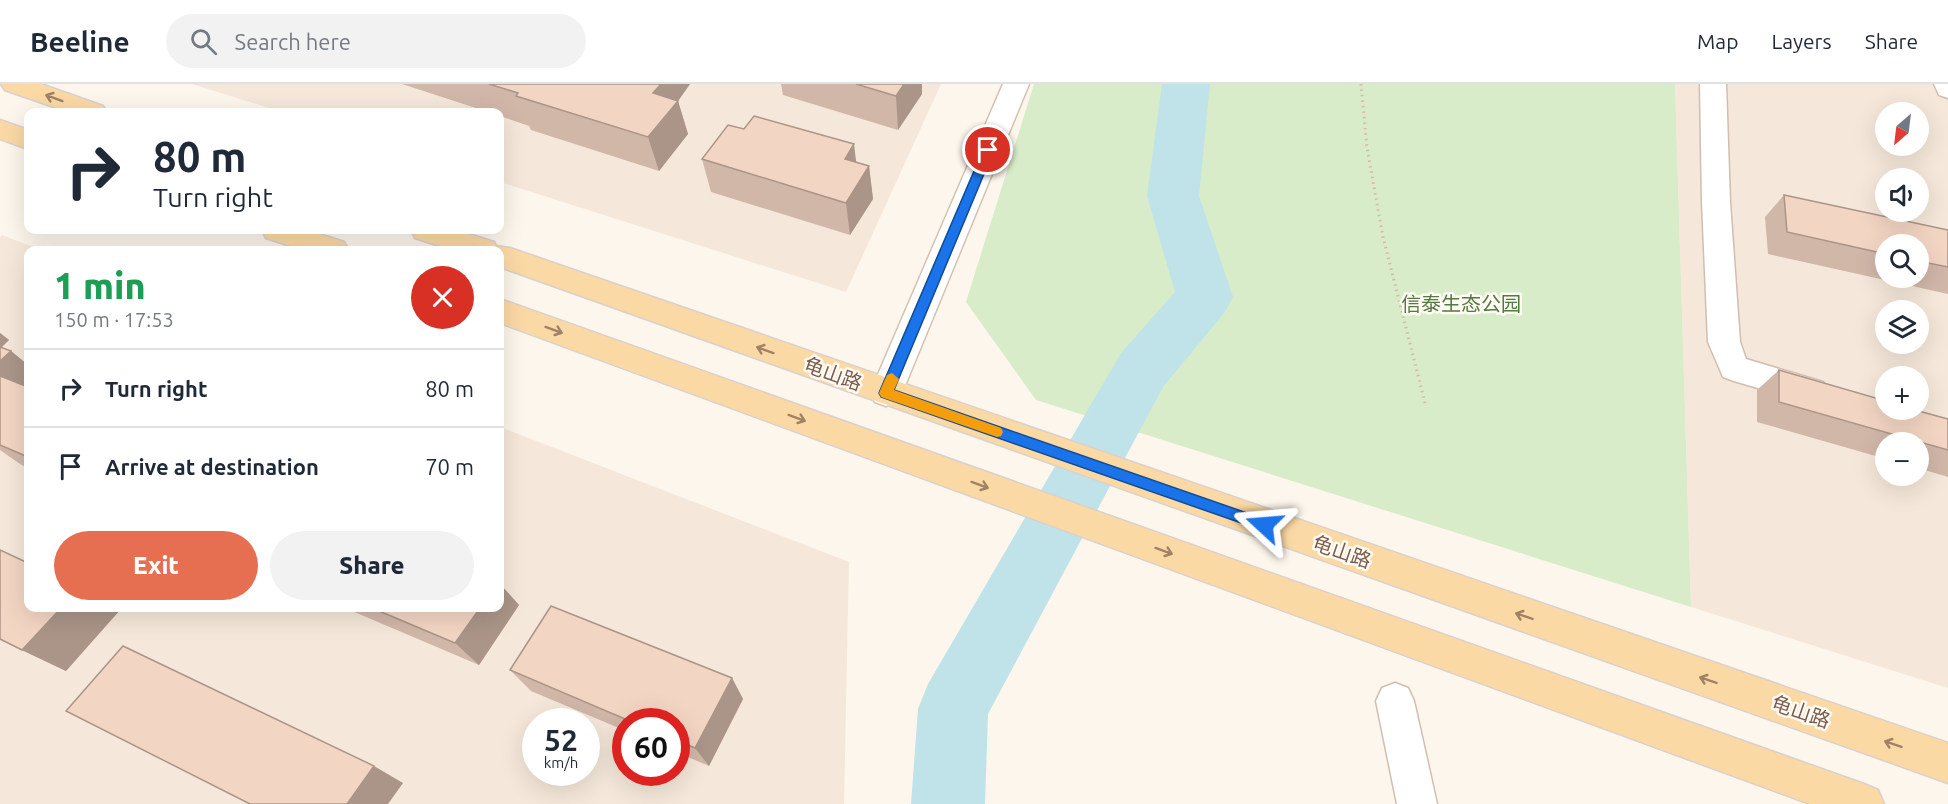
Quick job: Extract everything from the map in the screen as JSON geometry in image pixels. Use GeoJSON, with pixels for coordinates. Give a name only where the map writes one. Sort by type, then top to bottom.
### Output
{"type":"FeatureCollection","features":[{"type":"Feature","properties":{"kind":"main road"},"geometry":{"type":"LineString","coordinates":[[14,84],[83,108]]}},
{"type":"Feature","properties":{"kind":"main road"},"geometry":{"type":"LineString","coordinates":[[0,129],[24,138]]}},
{"type":"Feature","properties":{"kind":"main road"},"geometry":{"type":"LineString","coordinates":[[288,234],[322,246]]}},
{"type":"Feature","properties":{"kind":"main road"},"geometry":{"type":"LineString","coordinates":[[437,234],[472,246]]}},
{"type":"Feature","properties":{"kind":"main road","name":"龟山路"},"geometry":{"type":"LineString","coordinates":[[504,257],[1948,763]]}},
{"type":"Feature","properties":{"kind":"main road"},"geometry":{"type":"LineString","coordinates":[[504,311],[1864,804]]}},
{"type":"Feature","properties":{"kind":"street"},"geometry":{"type":"LineString","coordinates":[[886,393],[1016,84]]}},
{"type":"Feature","properties":{"kind":"street"},"geometry":{"type":"LineString","coordinates":[[1713,84],[1716,201],[1724,342],[1734,368],[1835,398]]}},
{"type":"Feature","properties":{"kind":"street"},"geometry":{"type":"LineString","coordinates":[[1947,84],[1948,88]]}},
{"type":"Feature","properties":{"kind":"street"},"geometry":{"type":"LineString","coordinates":[[1395,701],[1417,804]]}},
{"type":"Feature","properties":{"kind":"path"},"geometry":{"type":"LineString","coordinates":[[1361,84],[1367,148],[1383,237],[1425,403]]}},
{"type":"Feature","properties":{"kind":"shaded area"},"geometry":{"type":"Polygon","coordinates":[[[192,84],[941,84],[846,292],[504,183],[504,108],[269,108],[192,84]]]}},
{"type":"Feature","properties":{"kind":"shaded area"},"geometry":{"type":"Polygon","coordinates":[[[1675,84],[1948,84],[1948,688],[1691,607],[1675,84]]]}},
{"type":"Feature","properties":{"kind":"shaded area"},"geometry":{"type":"Polygon","coordinates":[[[2,235],[31,246],[24,246],[24,612],[504,612],[504,429],[849,562],[844,804],[0,804],[0,237],[2,235]]]}},
{"type":"Feature","properties":{"kind":"green space","name":"信泰生态公园"},"geometry":{"type":"Polygon","coordinates":[[[1034,84],[1675,84],[1691,607],[1036,400],[966,302],[1034,84]]]}},
{"type":"Feature","properties":{"kind":"building"},"geometry":{"type":"Polygon","coordinates":[[[489,84],[661,84],[653,93],[678,101],[648,137],[516,96],[518,93],[489,84]]]}},
{"type":"Feature","properties":{"kind":"building"},"geometry":{"type":"Polygon","coordinates":[[[856,84],[904,84],[896,96],[856,84]]]}},
{"type":"Feature","properties":{"kind":"building"},"geometry":{"type":"Polygon","coordinates":[[[754,116],[854,144],[845,159],[869,166],[846,203],[702,159],[728,125],[744,129],[754,116]]]}},
{"type":"Feature","properties":{"kind":"building"},"geometry":{"type":"Polygon","coordinates":[[[1784,195],[1875,214],[1875,222],[1911,222],[1948,230],[1948,267],[1929,263],[1929,234],[1875,234],[1875,252],[1787,232],[1784,195]]]}},
{"type":"Feature","properties":{"kind":"building"},"geometry":{"type":"Polygon","coordinates":[[[0,347],[11,351],[0,361],[0,347]]]}},
{"type":"Feature","properties":{"kind":"building"},"geometry":{"type":"Polygon","coordinates":[[[1779,370],[1875,398],[1875,420],[1929,420],[1929,414],[1948,419],[1948,450],[1929,445],[1929,432],[1885,432],[1779,402],[1779,370]]]}},
{"type":"Feature","properties":{"kind":"building"},"geometry":{"type":"Polygon","coordinates":[[[0,376],[24,385],[24,455],[0,445],[0,376]]]}},
{"type":"Feature","properties":{"kind":"building"},"geometry":{"type":"Polygon","coordinates":[[[0,550],[24,561],[24,612],[57,612],[22,650],[0,639],[0,550]]]}},
{"type":"Feature","properties":{"kind":"building"},"geometry":{"type":"Polygon","coordinates":[[[551,606],[732,678],[695,748],[690,746],[690,708],[612,708],[612,713],[510,670],[551,606]]]}},
{"type":"Feature","properties":{"kind":"building"},"geometry":{"type":"Polygon","coordinates":[[[381,612],[477,612],[455,643],[381,612]]]}},
{"type":"Feature","properties":{"kind":"building"},"geometry":{"type":"Polygon","coordinates":[[[123,646],[374,766],[347,804],[250,804],[66,711],[123,646]]]}},
{"type":"Feature","properties":{"kind":"waterway"},"geometry":{"type":"LineString","coordinates":[[948,804],[953,709],[1142,370],[1205,297],[1173,196],[1186,84]]}},
{"type":"Feature","properties":{"kind":"slow traffic"},"geometry":{"type":"LineString","coordinates":[[892,379],[886,393],[997,432]]}},
{"type":"Feature","properties":{"kind":"route"},"geometry":{"type":"LineString","coordinates":[[988,150],[886,393],[1264,525]]}}]}
